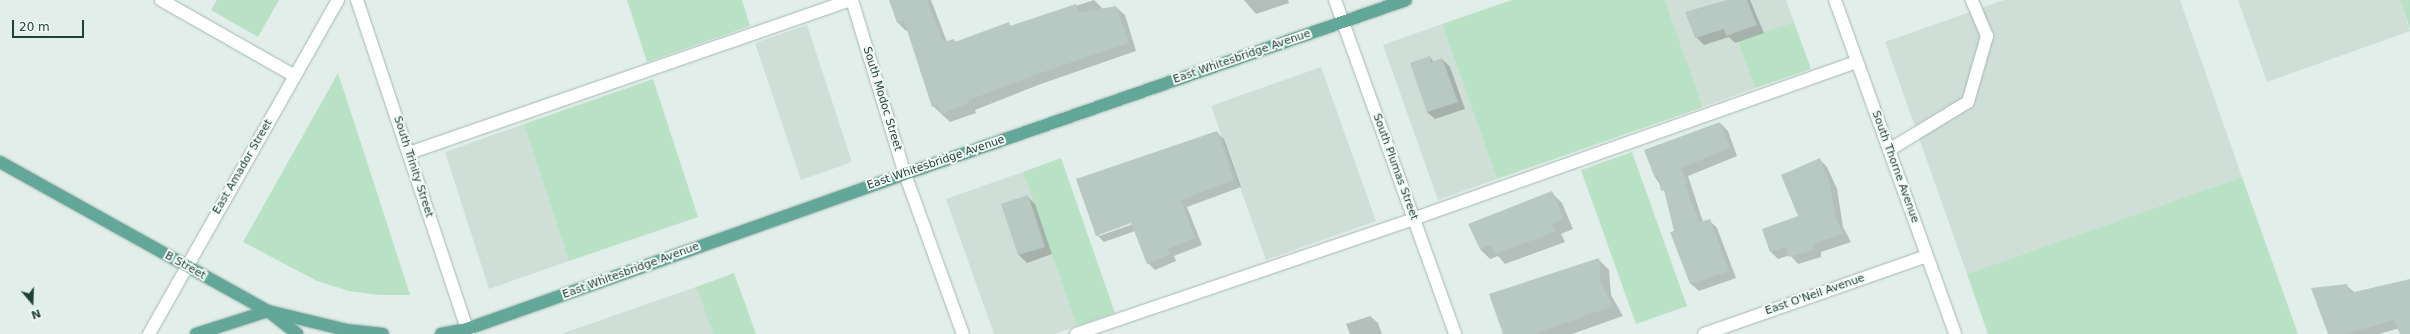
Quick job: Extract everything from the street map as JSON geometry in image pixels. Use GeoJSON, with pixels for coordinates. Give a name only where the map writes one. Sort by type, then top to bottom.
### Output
{"type":"FeatureCollection","features":[{"type":"Feature","properties":{"kind":"main road","name":"East Whitesbridge Avenue"},"geometry":{"type":"LineString","coordinates":[[468,332],[905,174],[1406,0]]}},
{"type":"Feature","properties":{"kind":"main road","name":"B Street"},"geometry":{"type":"LineString","coordinates":[[0,162],[268,311],[346,330],[383,334]]}},
{"type":"Feature","properties":{"kind":"main road"},"geometry":{"type":"LineString","coordinates":[[196,334],[268,311],[297,334]]}},
{"type":"Feature","properties":{"kind":"main road"},"geometry":{"type":"LineString","coordinates":[[441,334],[468,332]]}},
{"type":"Feature","properties":{"kind":"street"},"geometry":{"type":"LineString","coordinates":[[162,0],[295,76]]}},
{"type":"Feature","properties":{"kind":"street","name":"East Amador Street"},"geometry":{"type":"LineString","coordinates":[[149,334],[338,0]]}},
{"type":"Feature","properties":{"kind":"street","name":"South Trinity Street"},"geometry":{"type":"LineString","coordinates":[[358,0],[468,332]]}},
{"type":"Feature","properties":{"kind":"street"},"geometry":{"type":"LineString","coordinates":[[408,153],[851,0]]}},
{"type":"Feature","properties":{"kind":"street","name":"South Modoc Street"},"geometry":{"type":"LineString","coordinates":[[851,0],[905,174],[963,334]]}},
{"type":"Feature","properties":{"kind":"street","name":"South Plumas Street"},"geometry":{"type":"LineString","coordinates":[[1335,0],[1455,334]]}},
{"type":"Feature","properties":{"kind":"street","name":"South Thorne Avenue"},"geometry":{"type":"LineString","coordinates":[[1835,0],[1955,334]]}},
{"type":"Feature","properties":{"kind":"street"},"geometry":{"type":"LineString","coordinates":[[1889,150],[1968,102],[1987,36],[1972,0]]}},
{"type":"Feature","properties":{"kind":"street"},"geometry":{"type":"LineString","coordinates":[[1076,334],[1414,219],[1857,62]]}},
{"type":"Feature","properties":{"kind":"street","name":"East O'Neil Avenue"},"geometry":{"type":"LineString","coordinates":[[1704,334],[1927,256]]}},
{"type":"Feature","properties":{"kind":"shaded area"},"geometry":{"type":"Polygon","coordinates":[[[1665,0],[1786,0],[1794,22],[1738,41],[1755,88],[1703,107],[1665,0]]]}},
{"type":"Feature","properties":{"kind":"shaded area"},"geometry":{"type":"Polygon","coordinates":[[[2004,0],[2180,0],[2242,177],[1967,274],[1885,42],[2004,0]]]}},
{"type":"Feature","properties":{"kind":"shaded area"},"geometry":{"type":"Polygon","coordinates":[[[2238,0],[2400,0],[2410,31],[2267,82],[2238,0]]]}},
{"type":"Feature","properties":{"kind":"shaded area"},"geometry":{"type":"Polygon","coordinates":[[[1442,24],[1497,179],[1438,200],[1383,45],[1442,24]]]}},
{"type":"Feature","properties":{"kind":"shaded area"},"geometry":{"type":"Polygon","coordinates":[[[807,25],[852,162],[801,180],[755,43],[807,25]]]}},
{"type":"Feature","properties":{"kind":"shaded area"},"geometry":{"type":"Polygon","coordinates":[[[1321,67],[1376,221],[1266,260],[1211,106],[1321,67]]]}},
{"type":"Feature","properties":{"kind":"shaded area"},"geometry":{"type":"Polygon","coordinates":[[[524,124],[569,261],[489,289],[445,152],[524,124]]]}},
{"type":"Feature","properties":{"kind":"shaded area"},"geometry":{"type":"Polygon","coordinates":[[[1023,172],[1077,326],[1055,334],[994,334],[946,199],[1023,172]]]}},
{"type":"Feature","properties":{"kind":"shaded area"},"geometry":{"type":"Polygon","coordinates":[[[696,287],[713,334],[561,334],[696,287]]]}},
{"type":"Feature","properties":{"kind":"green space"},"geometry":{"type":"Polygon","coordinates":[[[217,0],[279,0],[258,37],[211,10],[217,0]]]}},
{"type":"Feature","properties":{"kind":"green space"},"geometry":{"type":"Polygon","coordinates":[[[627,0],[742,0],[750,26],[647,62],[627,0]]]}},
{"type":"Feature","properties":{"kind":"green space"},"geometry":{"type":"Polygon","coordinates":[[[1512,0],[1665,0],[1703,107],[1497,179],[1442,24],[1512,0]]]}},
{"type":"Feature","properties":{"kind":"green space"},"geometry":{"type":"Polygon","coordinates":[[[2400,0],[2410,0],[2410,29],[2400,0]]]}},
{"type":"Feature","properties":{"kind":"green space"},"geometry":{"type":"Polygon","coordinates":[[[1794,22],[1811,69],[1755,88],[1738,41],[1794,22]]]}},
{"type":"Feature","properties":{"kind":"green space"},"geometry":{"type":"Polygon","coordinates":[[[338,73],[410,295],[379,295],[349,291],[317,281],[243,242],[338,73]]]}},
{"type":"Feature","properties":{"kind":"green space"},"geometry":{"type":"Polygon","coordinates":[[[653,79],[698,217],[569,261],[524,124],[653,79]]]}},
{"type":"Feature","properties":{"kind":"green space"},"geometry":{"type":"Polygon","coordinates":[[[1632,152],[1687,306],[1636,324],[1581,170],[1632,152]]]}},
{"type":"Feature","properties":{"kind":"green space"},"geometry":{"type":"Polygon","coordinates":[[[1061,158],[1115,313],[1077,326],[1023,172],[1061,158]]]}},
{"type":"Feature","properties":{"kind":"green space"},"geometry":{"type":"Polygon","coordinates":[[[2242,177],[2298,334],[1988,334],[1967,274],[2242,177]]]}},
{"type":"Feature","properties":{"kind":"green space"},"geometry":{"type":"Polygon","coordinates":[[[734,273],[756,334],[713,334],[696,287],[734,273]]]}},
{"type":"Feature","properties":{"kind":"building"},"geometry":{"type":"Polygon","coordinates":[[[889,0],[927,0],[943,42],[954,39],[955,42],[1009,22],[1010,26],[1076,4],[1079,13],[1116,6],[1129,43],[1029,77],[967,101],[968,104],[941,114],[937,105],[932,107],[904,21],[897,23],[889,0]]]}},
{"type":"Feature","properties":{"kind":"building"},"geometry":{"type":"Polygon","coordinates":[[[1727,0],[1747,0],[1757,25],[1726,36],[1724,29],[1695,38],[1685,12],[1727,0]]]}},
{"type":"Feature","properties":{"kind":"building"},"geometry":{"type":"Polygon","coordinates":[[[1430,56],[1431,62],[1442,58],[1458,102],[1427,112],[1410,63],[1430,56]]]}},
{"type":"Feature","properties":{"kind":"building"},"geometry":{"type":"Polygon","coordinates":[[[1720,122],[1730,148],[1681,168],[1687,183],[1685,184],[1699,222],[1710,219],[1729,271],[1690,284],[1670,232],[1674,231],[1664,190],[1661,191],[1658,176],[1655,178],[1644,150],[1720,122]]]}},
{"type":"Feature","properties":{"kind":"building"},"geometry":{"type":"Polygon","coordinates":[[[1217,131],[1234,180],[1181,200],[1195,238],[1168,249],[1170,254],[1147,264],[1131,223],[1096,236],[1076,179],[1217,131]]]}},
{"type":"Feature","properties":{"kind":"building"},"geometry":{"type":"Polygon","coordinates":[[[1820,158],[1829,181],[1836,219],[1844,234],[1813,244],[1814,250],[1789,257],[1785,247],[1770,252],[1762,229],[1798,216],[1781,175],[1820,158]]]}},
{"type":"Feature","properties":{"kind":"building"},"geometry":{"type":"Polygon","coordinates":[[[1552,191],[1564,219],[1552,224],[1555,232],[1494,254],[1491,245],[1480,249],[1468,224],[1552,191]]]}},
{"type":"Feature","properties":{"kind":"building"},"geometry":{"type":"Polygon","coordinates":[[[1028,195],[1045,247],[1018,255],[1001,204],[1028,195]]]}},
{"type":"Feature","properties":{"kind":"building"},"geometry":{"type":"Polygon","coordinates":[[[1599,258],[1601,284],[1613,306],[1534,334],[1503,334],[1489,294],[1599,258]]]}},
{"type":"Feature","properties":{"kind":"building"},"geometry":{"type":"Polygon","coordinates":[[[2410,279],[2410,334],[2400,334],[2394,320],[2345,334],[2328,334],[2311,288],[2347,284],[2350,293],[2410,279]]]}}]}
